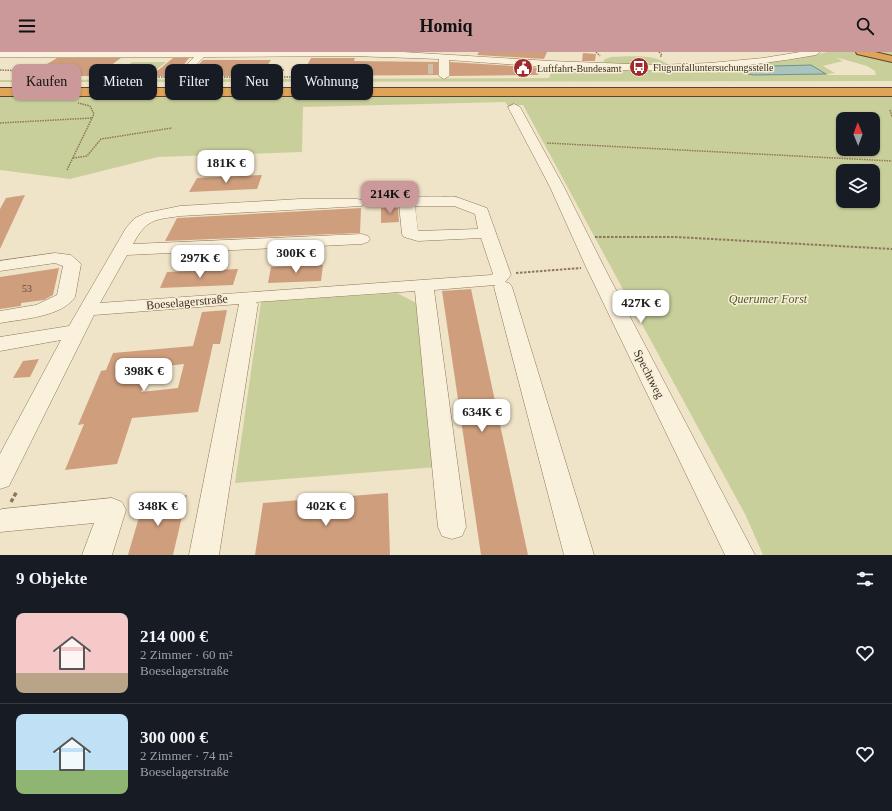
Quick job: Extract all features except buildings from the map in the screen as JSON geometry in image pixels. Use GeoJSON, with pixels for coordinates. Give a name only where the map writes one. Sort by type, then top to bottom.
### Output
{"type":"FeatureCollection","features":[{"type":"Feature","properties":{"kind":"highway"},"geometry":{"type":"LineString","coordinates":[[861,52],[892,59]]}},
{"type":"Feature","properties":{"kind":"highway"},"geometry":{"type":"LineString","coordinates":[[0,86],[844,86],[892,84]]}},
{"type":"Feature","properties":{"kind":"highway"},"geometry":{"type":"LineString","coordinates":[[0,92],[892,92]]}},
{"type":"Feature","properties":{"kind":"street"},"geometry":{"type":"LineString","coordinates":[[553,65],[558,52]]}},
{"type":"Feature","properties":{"kind":"street"},"geometry":{"type":"LineString","coordinates":[[750,52],[766,60]]}},
{"type":"Feature","properties":{"kind":"street"},"geometry":{"type":"LineString","coordinates":[[0,54],[381,54],[444,58],[471,56],[553,65],[604,62],[676,66],[794,59],[816,52]]}},
{"type":"Feature","properties":{"kind":"street"},"geometry":{"type":"LineString","coordinates":[[192,64],[203,53]]}},
{"type":"Feature","properties":{"kind":"street"},"geometry":{"type":"LineString","coordinates":[[660,54],[676,66]]}},
{"type":"Feature","properties":{"kind":"street"},"geometry":{"type":"LineString","coordinates":[[433,69],[444,72],[444,58]]}},
{"type":"Feature","properties":{"kind":"street"},"geometry":{"type":"LineString","coordinates":[[710,65],[722,70]]}},
{"type":"Feature","properties":{"kind":"street","name":"Spechtweg"},"geometry":{"type":"LineString","coordinates":[[514,107],[582,238],[595,267],[740,555]]}},
{"type":"Feature","properties":{"kind":"street"},"geometry":{"type":"LineString","coordinates":[[0,478],[87,310],[134,228],[141,221],[164,213],[300,204],[357,203]]}},
{"type":"Feature","properties":{"kind":"street"},"geometry":{"type":"LineString","coordinates":[[487,233],[502,281],[579,555]]}},
{"type":"Feature","properties":{"kind":"street"},"geometry":{"type":"LineString","coordinates":[[121,250],[362,239]]}},
{"type":"Feature","properties":{"kind":"street"},"geometry":{"type":"LineString","coordinates":[[0,266],[54,258],[65,259],[72,264],[66,297],[58,304],[45,309],[0,317]]}},
{"type":"Feature","properties":{"kind":"street","name":"Boeselagerstraße"},"geometry":{"type":"LineString","coordinates":[[87,310],[265,296],[496,280],[502,281]]}},
{"type":"Feature","properties":{"kind":"street"},"geometry":{"type":"LineString","coordinates":[[424,285],[452,527]]}},
{"type":"Feature","properties":{"kind":"street"},"geometry":{"type":"LineString","coordinates":[[204,555],[248,304]]}},
{"type":"Feature","properties":{"kind":"street"},"geometry":{"type":"LineString","coordinates":[[0,344],[76,331]]}},
{"type":"Feature","properties":{"kind":"street"},"geometry":{"type":"LineString","coordinates":[[2,521],[112,510],[97,555]]}},
{"type":"Feature","properties":{"kind":"path"},"geometry":{"type":"LineString","coordinates":[[0,70],[12,70]]}},
{"type":"Feature","properties":{"kind":"path"},"geometry":{"type":"LineString","coordinates":[[223,74],[291,76]]}},
{"type":"Feature","properties":{"kind":"path"},"geometry":{"type":"LineString","coordinates":[[67,170],[94,114],[90,106],[72,103]]}},
{"type":"Feature","properties":{"kind":"path"},"geometry":{"type":"LineString","coordinates":[[890,110],[892,117]]}},
{"type":"Feature","properties":{"kind":"path"},"geometry":{"type":"LineString","coordinates":[[0,123],[92,118]]}},
{"type":"Feature","properties":{"kind":"path"},"geometry":{"type":"LineString","coordinates":[[72,158],[87,156],[101,139],[172,128]]}},
{"type":"Feature","properties":{"kind":"path"},"geometry":{"type":"LineString","coordinates":[[533,142],[892,161]]}},
{"type":"Feature","properties":{"kind":"path"},"geometry":{"type":"LineString","coordinates":[[582,238],[622,236],[660,237],[892,249]]}},
{"type":"Feature","properties":{"kind":"path"},"geometry":{"type":"LineString","coordinates":[[502,281],[534,271],[595,267]]}},
{"type":"Feature","properties":{"kind":"green space"},"geometry":{"type":"Polygon","coordinates":[[[828,52],[892,52],[892,81],[373,82],[373,79],[549,78],[552,68],[683,67],[792,58],[828,52]],[[835,57],[843,61],[823,66],[835,73],[827,74],[830,75],[876,75],[875,71],[867,66],[835,57]]]}},
{"type":"Feature","properties":{"kind":"green space"},"geometry":{"type":"Polygon","coordinates":[[[611,57],[648,57],[663,61],[669,65],[640,64],[639,62],[635,62],[635,64],[609,64],[603,61],[611,57]]]}},
{"type":"Feature","properties":{"kind":"green space"},"geometry":{"type":"Polygon","coordinates":[[[132,62],[166,62],[157,69],[157,64],[129,64],[132,62]]]}},
{"type":"Feature","properties":{"kind":"green space"},"geometry":{"type":"Polygon","coordinates":[[[157,79],[165,79],[165,82],[157,82],[157,79]]]}},
{"type":"Feature","properties":{"kind":"green space"},"geometry":{"type":"Polygon","coordinates":[[[223,79],[231,79],[231,82],[223,82],[223,79]]]}},
{"type":"Feature","properties":{"kind":"green space"},"geometry":{"type":"Polygon","coordinates":[[[283,79],[291,79],[291,82],[283,82],[283,79]]]}},
{"type":"Feature","properties":{"kind":"green space"},"geometry":{"type":"Polygon","coordinates":[[[0,80],[12,80],[12,82],[0,82],[0,80]]]}},
{"type":"Feature","properties":{"kind":"green space"},"geometry":{"type":"Polygon","coordinates":[[[81,80],[89,80],[89,82],[81,82],[81,80]]]}},
{"type":"Feature","properties":{"kind":"green space","name":"Querumer Forst"},"geometry":{"type":"Polygon","coordinates":[[[283,96],[291,96],[291,100],[373,100],[373,96],[892,97],[892,555],[763,555],[746,516],[523,105],[508,106],[505,102],[303,107],[302,152],[158,157],[70,179],[0,170],[0,97],[12,97],[12,100],[81,100],[81,97],[89,97],[89,100],[157,100],[157,97],[165,97],[165,100],[223,100],[223,97],[231,97],[231,100],[283,100],[283,96]]]}},
{"type":"Feature","properties":{"kind":"green space"},"geometry":{"type":"Polygon","coordinates":[[[397,293],[420,305],[437,467],[235,483],[261,302],[397,293]]]}},
{"type":"Feature","properties":{"kind":"water"},"geometry":{"type":"Polygon","coordinates":[[[811,65],[826,74],[754,75],[748,74],[738,67],[811,65]]]}},
{"type":"Feature","properties":{"kind":"tunnel"},"geometry":{"type":"LineString","coordinates":[[428,69],[433,69]]}},
{"type":"Feature","properties":{"kind":"place","name":"Flugunfalluntersuchungsstelle"},"geometry":{"type":"Point","coordinates":[639,67]}},
{"type":"Feature","properties":{"kind":"place","name":"Luftfahrt-Bundesamt"},"geometry":{"type":"Point","coordinates":[523,68]}}]}
